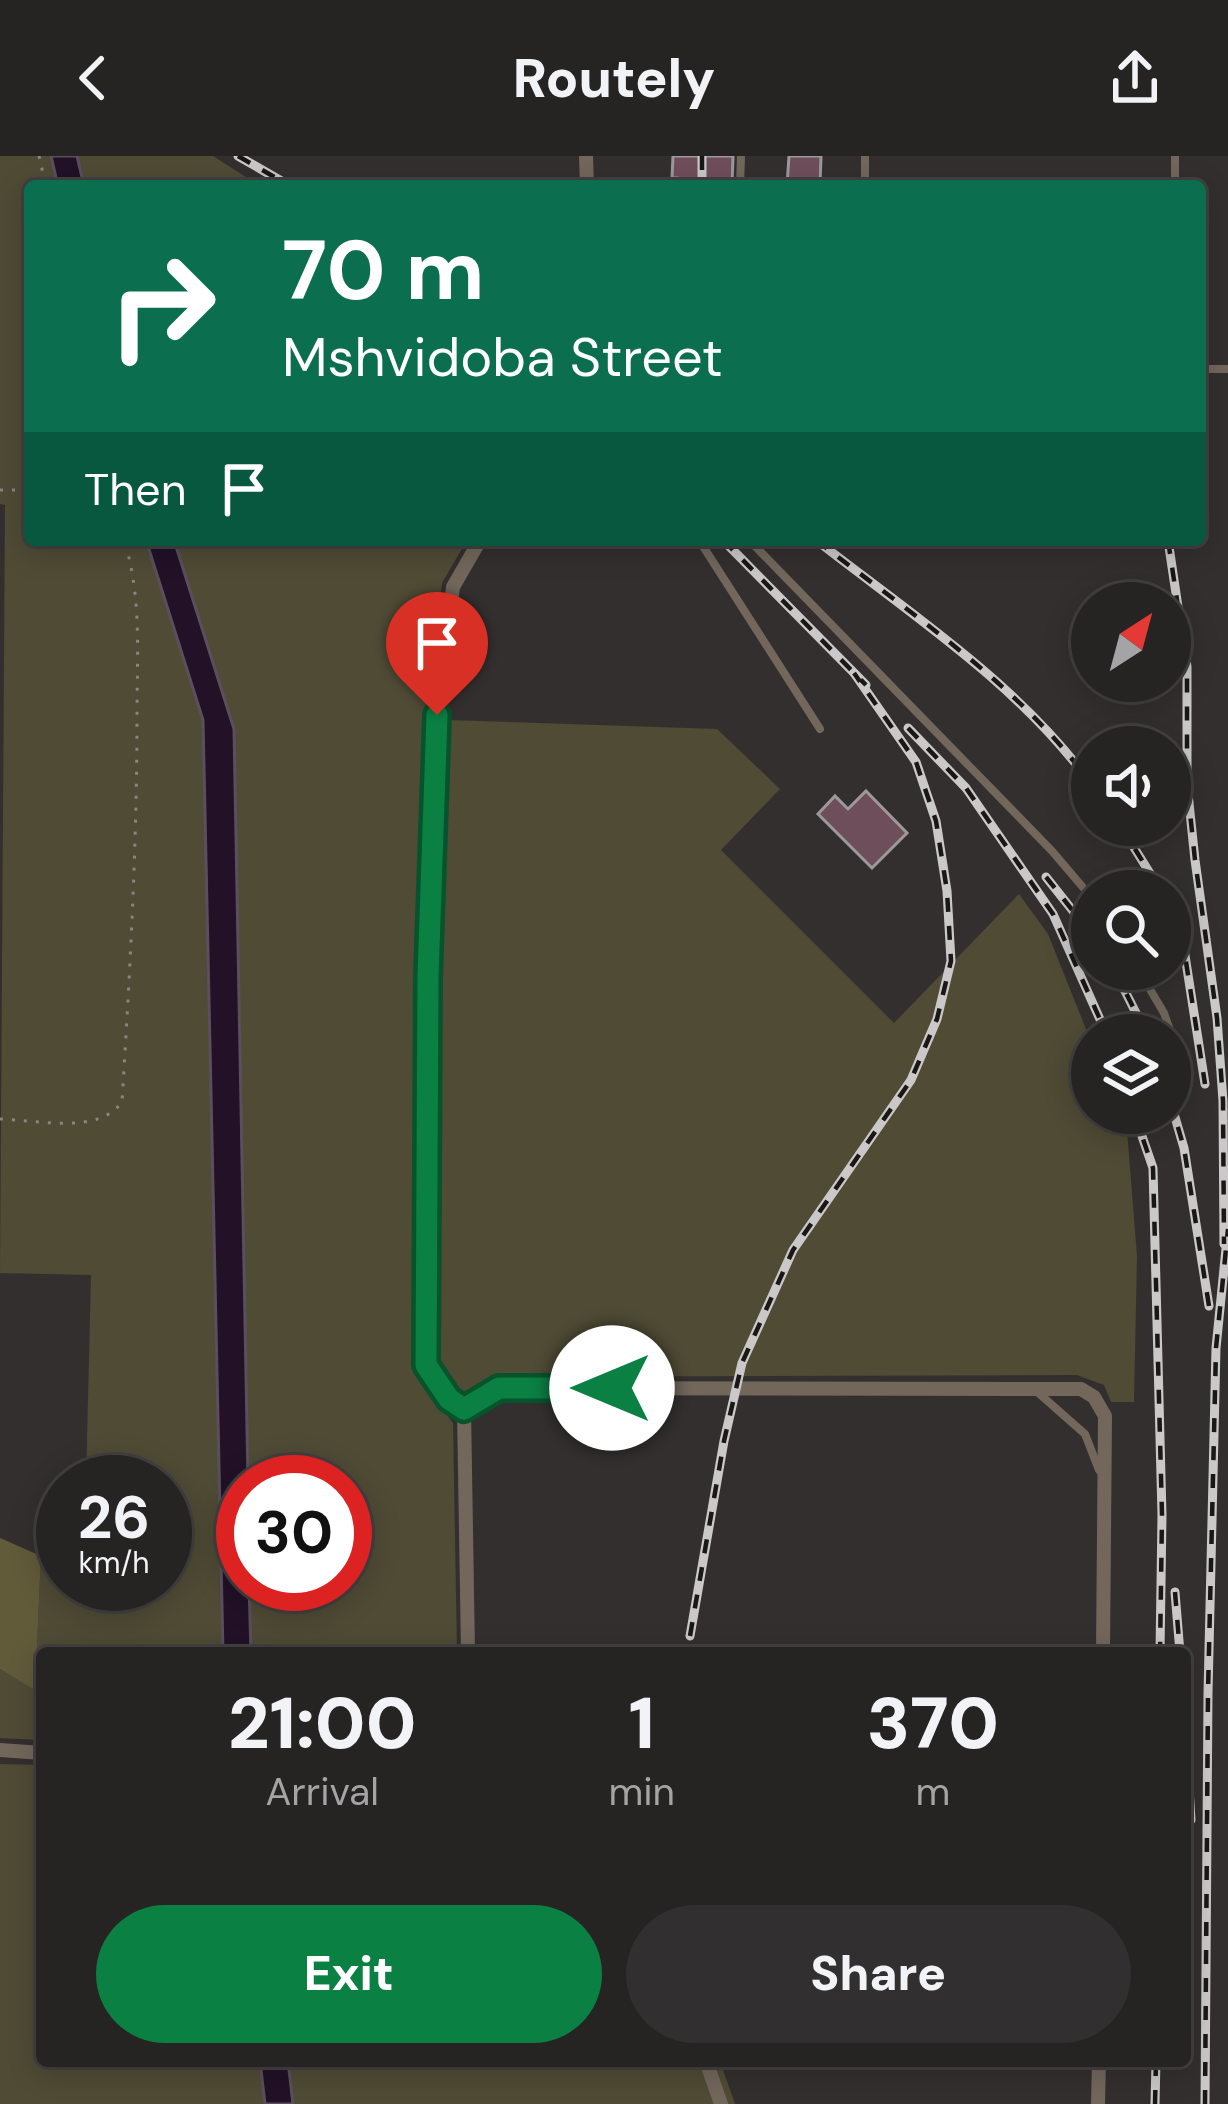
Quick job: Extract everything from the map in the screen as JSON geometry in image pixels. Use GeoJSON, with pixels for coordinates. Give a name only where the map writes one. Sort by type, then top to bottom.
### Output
{"type":"FeatureCollection","features":[{"type":"Feature","properties":{"kind":"street"},"geometry":{"type":"LineString","coordinates":[[464,1409],[433,1378],[424,1351],[428,976],[437,715],[453,587],[477,546]]}},
{"type":"Feature","properties":{"kind":"street"},"geometry":{"type":"LineString","coordinates":[[464,1409],[499,1388],[1081,1389],[1094,1397],[1105,1416],[1103,1647]]}},
{"type":"Feature","properties":{"kind":"street"},"geometry":{"type":"LineString","coordinates":[[464,1409],[468,1647]]}},
{"type":"Feature","properties":{"kind":"street"},"geometry":{"type":"LineString","coordinates":[[0,1750],[36,1753]]}},
{"type":"Feature","properties":{"kind":"street"},"geometry":{"type":"LineString","coordinates":[[708,2067],[721,2104]]}},
{"type":"Feature","properties":{"kind":"street"},"geometry":{"type":"LineString","coordinates":[[1098,2104],[1099,2067]]}},
{"type":"Feature","properties":{"kind":"lane"},"geometry":{"type":"LineString","coordinates":[[703,546],[820,729]]}},
{"type":"Feature","properties":{"kind":"lane"},"geometry":{"type":"LineString","coordinates":[[754,546],[1071,873]]}},
{"type":"Feature","properties":{"kind":"lane"},"geometry":{"type":"LineString","coordinates":[[1034,1389],[1085,1434],[1104,1490]]}},
{"type":"Feature","properties":{"kind":"path"},"geometry":{"type":"LineString","coordinates":[[0,1118],[94,1122],[112,1116],[122,1102],[137,845],[137,611],[126,546]]}},
{"type":"Feature","properties":{"kind":"shaded area"},"geometry":{"type":"Polygon","coordinates":[[[0,156],[51,156],[57,180],[24,180],[24,546],[148,546],[203,720],[219,1455],[216,1611],[222,1611],[223,1647],[37,1647],[39,1611],[192,1611],[192,1455],[87,1455],[91,1275],[0,1273],[5,505],[0,504],[0,156]]]}},
{"type":"Feature","properties":{"kind":"shaded area"},"geometry":{"type":"Polygon","coordinates":[[[51,156],[77,156],[83,180],[57,180],[51,156]]]}},
{"type":"Feature","properties":{"kind":"shaded area"},"geometry":{"type":"Polygon","coordinates":[[[77,156],[213,156],[251,180],[83,180],[77,156]]]}},
{"type":"Feature","properties":{"kind":"shaded area"},"geometry":{"type":"Polygon","coordinates":[[[148,546],[176,546],[234,729],[247,1455],[219,1455],[203,720],[148,546]]]}},
{"type":"Feature","properties":{"kind":"shaded area"},"geometry":{"type":"Polygon","coordinates":[[[176,546],[464,546],[442,583],[425,714],[414,1355],[421,1381],[453,1423],[457,1647],[251,1647],[250,1611],[372,1611],[372,1455],[247,1455],[234,729],[176,546]]]}},
{"type":"Feature","properties":{"kind":"shaded area"},"geometry":{"type":"Polygon","coordinates":[[[448,720],[717,729],[780,789],[721,850],[894,1023],[1019,894],[1048,934],[1080,1014],[1071,1014],[1071,1134],[1127,1134],[1137,1256],[1134,1402],[1111,1402],[1104,1385],[1077,1375],[492,1377],[465,1396],[441,1377],[435,1362],[438,972],[448,720]]]}},
{"type":"Feature","properties":{"kind":"shaded area"},"geometry":{"type":"Polygon","coordinates":[[[0,1538],[36,1554],[35,1690],[0,1669],[0,1538]]]}},
{"type":"Feature","properties":{"kind":"shaded area"},"geometry":{"type":"Polygon","coordinates":[[[222,1611],[250,1611],[251,1647],[223,1647],[222,1611]]]}},
{"type":"Feature","properties":{"kind":"shaded area"},"geometry":{"type":"Polygon","coordinates":[[[36,1667],[36,1740],[0,1738],[0,1669],[35,1689],[36,1667]]]}},
{"type":"Feature","properties":{"kind":"shaded area"},"geometry":{"type":"Polygon","coordinates":[[[0,1764],[36,1765],[36,2067],[261,2067],[265,2104],[0,2104],[0,1764]]]}},
{"type":"Feature","properties":{"kind":"shaded area"},"geometry":{"type":"Polygon","coordinates":[[[261,2067],[289,2067],[293,2104],[265,2104],[261,2067]]]}},
{"type":"Feature","properties":{"kind":"shaded area"},"geometry":{"type":"Polygon","coordinates":[[[289,2067],[722,2067],[735,2104],[293,2104],[289,2067]]]}},
{"type":"Feature","properties":{"kind":"building"},"geometry":{"type":"Polygon","coordinates":[[[673,156],[733,156],[732,180],[672,178],[673,156]]]}},
{"type":"Feature","properties":{"kind":"building"},"geometry":{"type":"Polygon","coordinates":[[[789,156],[821,156],[820,180],[787,180],[789,156]]]}},
{"type":"Feature","properties":{"kind":"building"},"geometry":{"type":"Polygon","coordinates":[[[866,791],[907,833],[872,868],[818,814],[835,796],[848,809],[866,791]]]}},
{"type":"Feature","properties":{"kind":"railway"},"geometry":{"type":"LineString","coordinates":[[238,156],[280,180]]}},
{"type":"Feature","properties":{"kind":"railway"},"geometry":{"type":"LineString","coordinates":[[702,156],[702,180]]}},
{"type":"Feature","properties":{"kind":"railway"},"geometry":{"type":"LineString","coordinates":[[729,546],[866,685]]}},
{"type":"Feature","properties":{"kind":"railway"},"geometry":{"type":"LineString","coordinates":[[824,546],[998,683],[1071,759]]}},
{"type":"Feature","properties":{"kind":"railway"},"geometry":{"type":"LineString","coordinates":[[1169,546],[1187,667],[1187,784],[1217,1018],[1224,1244]]}},
{"type":"Feature","properties":{"kind":"railway"},"geometry":{"type":"LineString","coordinates":[[690,1636],[742,1363],[793,1250],[911,1080],[937,1019],[951,961],[936,821],[916,762],[854,673]]}},
{"type":"Feature","properties":{"kind":"railway"},"geometry":{"type":"LineString","coordinates":[[908,728],[966,788],[1053,914],[1098,1014]]}},
{"type":"Feature","properties":{"kind":"railway"},"geometry":{"type":"LineString","coordinates":[[1133,846],[1148,870]]}},
{"type":"Feature","properties":{"kind":"railway"},"geometry":{"type":"LineString","coordinates":[[1046,877],[1071,909]]}},
{"type":"Feature","properties":{"kind":"railway"},"geometry":{"type":"LineString","coordinates":[[1124,990],[1136,1014]]}},
{"type":"Feature","properties":{"kind":"railway"},"geometry":{"type":"LineString","coordinates":[[1190,990],[1205,1084]]}},
{"type":"Feature","properties":{"kind":"railway"},"geometry":{"type":"LineString","coordinates":[[1141,1134],[1153,1168],[1162,1515],[1160,1647]]}},
{"type":"Feature","properties":{"kind":"railway"},"geometry":{"type":"LineString","coordinates":[[1180,1134],[1209,1306]]}},
{"type":"Feature","properties":{"kind":"railway"},"geometry":{"type":"LineString","coordinates":[[1205,2104],[1216,1348],[1228,1229]]}},
{"type":"Feature","properties":{"kind":"railway"},"geometry":{"type":"LineString","coordinates":[[1175,1592],[1180,1647]]}},
{"type":"Feature","properties":{"kind":"railway"},"geometry":{"type":"LineString","coordinates":[[1155,2104],[1156,2067]]}},
{"type":"Feature","properties":{"kind":"route"},"geometry":{"type":"LineString","coordinates":[[437,715],[428,976],[426,1365],[449,1399],[464,1409],[499,1388],[612,1388]]}}]}
